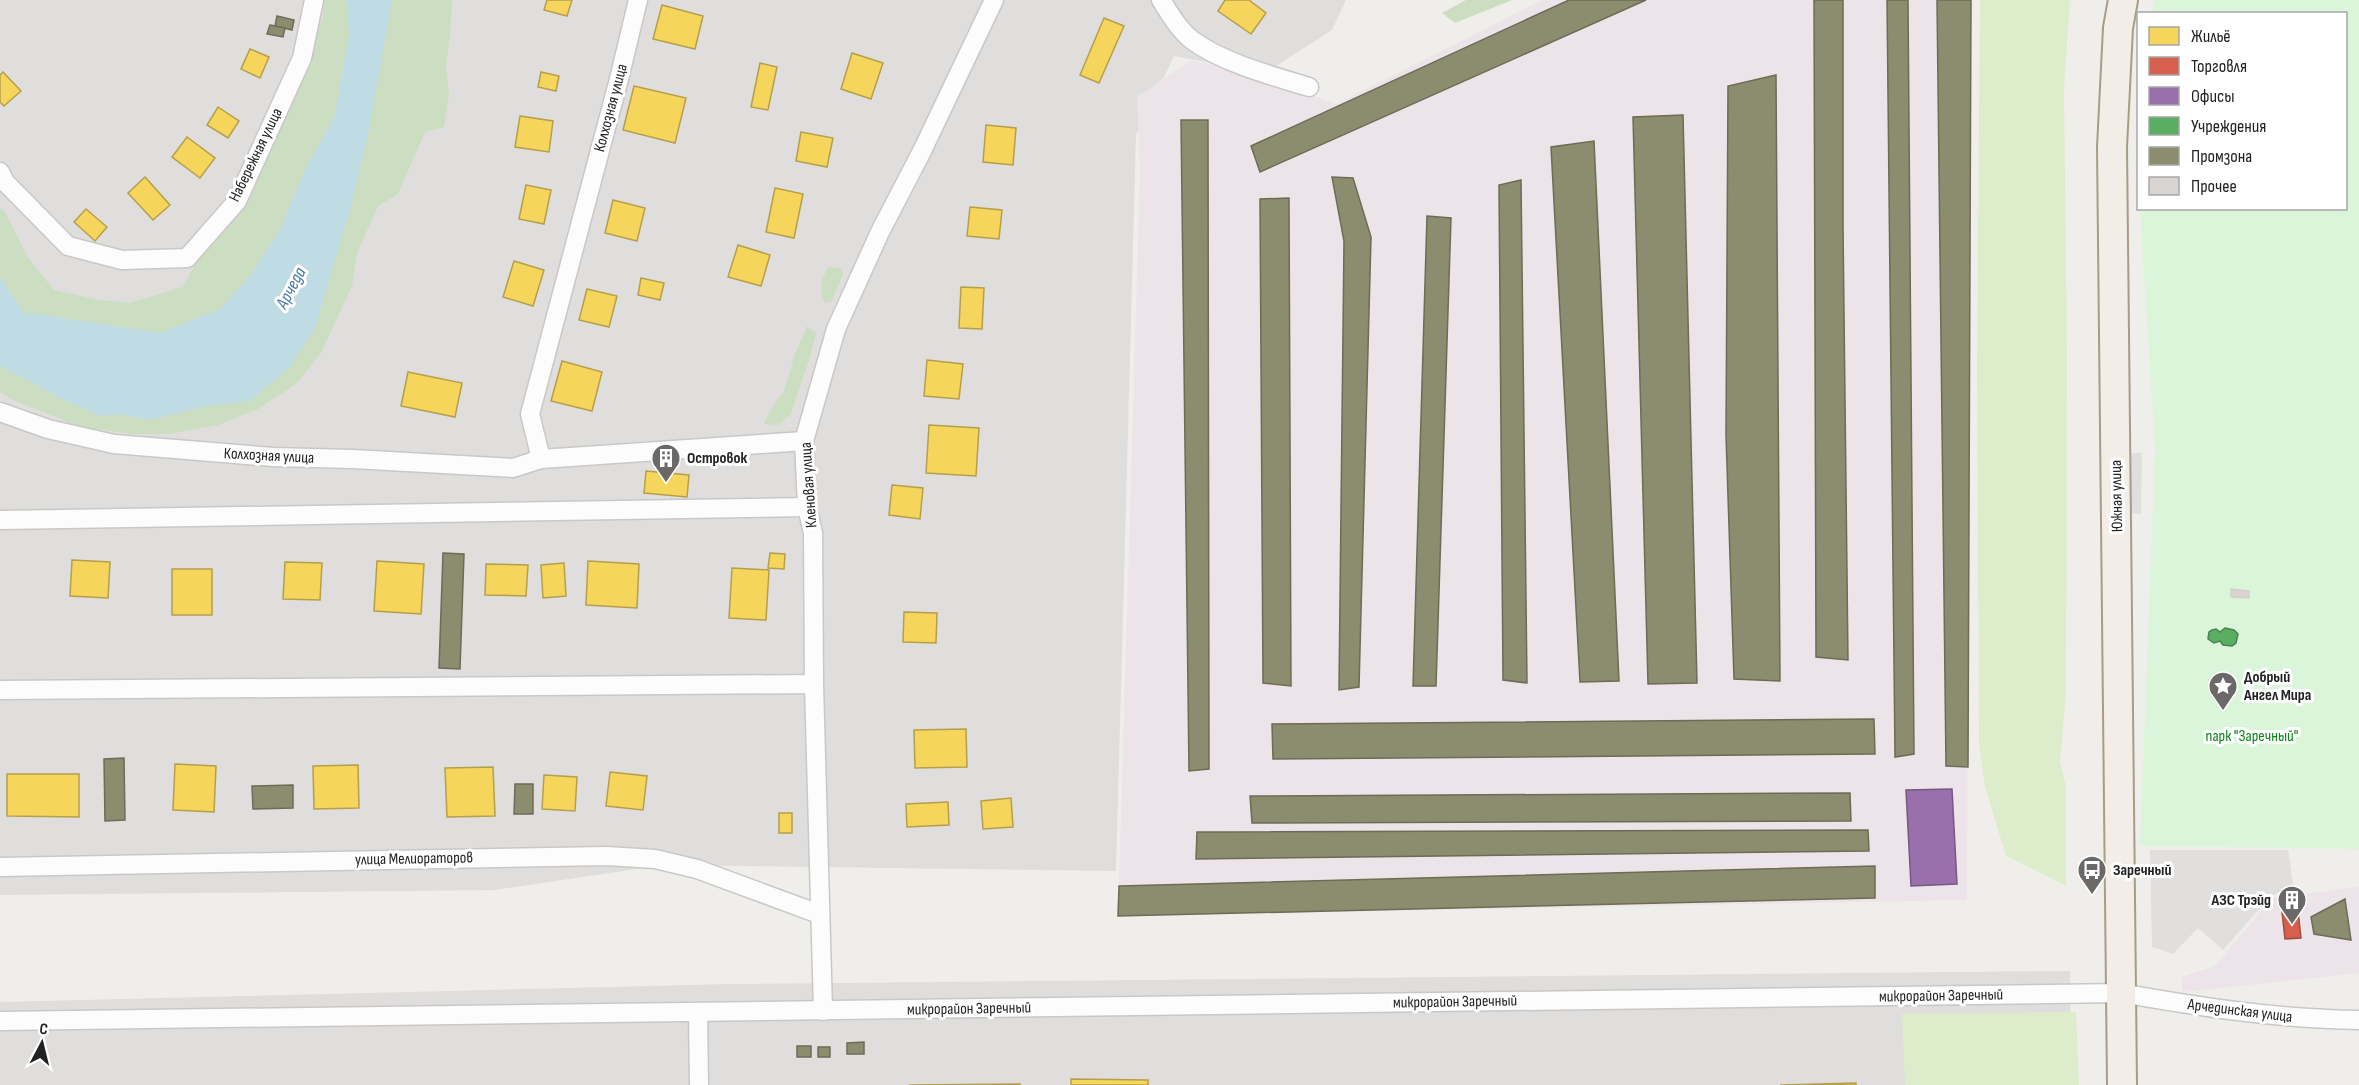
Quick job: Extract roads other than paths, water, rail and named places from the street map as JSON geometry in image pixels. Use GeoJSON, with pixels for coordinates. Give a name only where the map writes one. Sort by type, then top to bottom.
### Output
{"type":"FeatureCollection","features":[{"type":"Feature","properties":{"kind":"main road","name":"Южная улица"},"geometry":{"type":"LineString","coordinates":[[2121,993],[2112,147],[2118,28],[2123,0]]}},
{"type":"Feature","properties":{"kind":"main road"},"geometry":{"type":"LineString","coordinates":[[2121,993],[2122,1085]]}},
{"type":"Feature","properties":{"kind":"street","name":"Набережная улица"},"geometry":{"type":"LineString","coordinates":[[0,172],[5,182],[68,246],[122,260],[187,258],[237,201],[302,58],[314,0]]}},
{"type":"Feature","properties":{"kind":"street","name":"Колхозная улица"},"geometry":{"type":"LineString","coordinates":[[541,459],[530,414],[638,0]]}},
{"type":"Feature","properties":{"kind":"street","name":"Кленовая улица"},"geometry":{"type":"LineString","coordinates":[[823,1011],[814,684],[813,533],[807,507],[804,441],[836,329],[880,232],[922,151],[994,0]]}},
{"type":"Feature","properties":{"kind":"street"},"geometry":{"type":"LineString","coordinates":[[1161,0],[1177,24],[1193,40],[1232,62],[1309,87]]}},
{"type":"Feature","properties":{"kind":"street","name":"Колхозная улица"},"geometry":{"type":"LineString","coordinates":[[0,412],[48,429],[125,445],[273,457],[513,468],[541,459],[804,441]]}},
{"type":"Feature","properties":{"kind":"street"},"geometry":{"type":"LineString","coordinates":[[0,520],[807,507]]}},
{"type":"Feature","properties":{"kind":"street"},"geometry":{"type":"LineString","coordinates":[[0,690],[814,684]]}},
{"type":"Feature","properties":{"kind":"street","name":"улица Мелиораторов"},"geometry":{"type":"LineString","coordinates":[[0,867],[550,857],[656,859],[697,869],[819,914]]}},
{"type":"Feature","properties":{"kind":"street","name":"микрорайон Заречный"},"geometry":{"type":"LineString","coordinates":[[0,1020],[698,1013],[2121,993]]}},
{"type":"Feature","properties":{"kind":"street","name":"Арчединская улица"},"geometry":{"type":"LineString","coordinates":[[2121,993],[2179,1004],[2308,1019],[2359,1020]]}},
{"type":"Feature","properties":{"kind":"street"},"geometry":{"type":"LineString","coordinates":[[698,1013],[699,1085]]}},
{"type":"Feature","properties":{"kind":"water","name":"Арчеда"},"geometry":{"type":"Polygon","coordinates":[[[346,0],[392,0],[369,129],[351,206],[315,328],[289,368],[249,401],[206,406],[149,420],[119,414],[100,416],[0,366],[0,277],[23,312],[160,333],[220,309],[252,273],[279,232],[304,172],[335,115],[349,34],[346,0]]]}},
{"type":"Feature","properties":{"kind":"place","name":"Островок"},"geometry":{"type":"Point","coordinates":[666,484]}},
{"type":"Feature","properties":{"kind":"place","name":"Добрый Ангел Мира"},"geometry":{"type":"Point","coordinates":[2223,712]}},
{"type":"Feature","properties":{"kind":"place","name":"Заречный"},"geometry":{"type":"Point","coordinates":[2092,896]}},
{"type":"Feature","properties":{"kind":"place","name":"АЗС Трэйд"},"geometry":{"type":"Point","coordinates":[2292,926]}},
{"type":"Feature","properties":{"kind":"park label","name":"парк \"Заречный\""},"geometry":{"type":"Point","coordinates":[2252,736]}}]}
